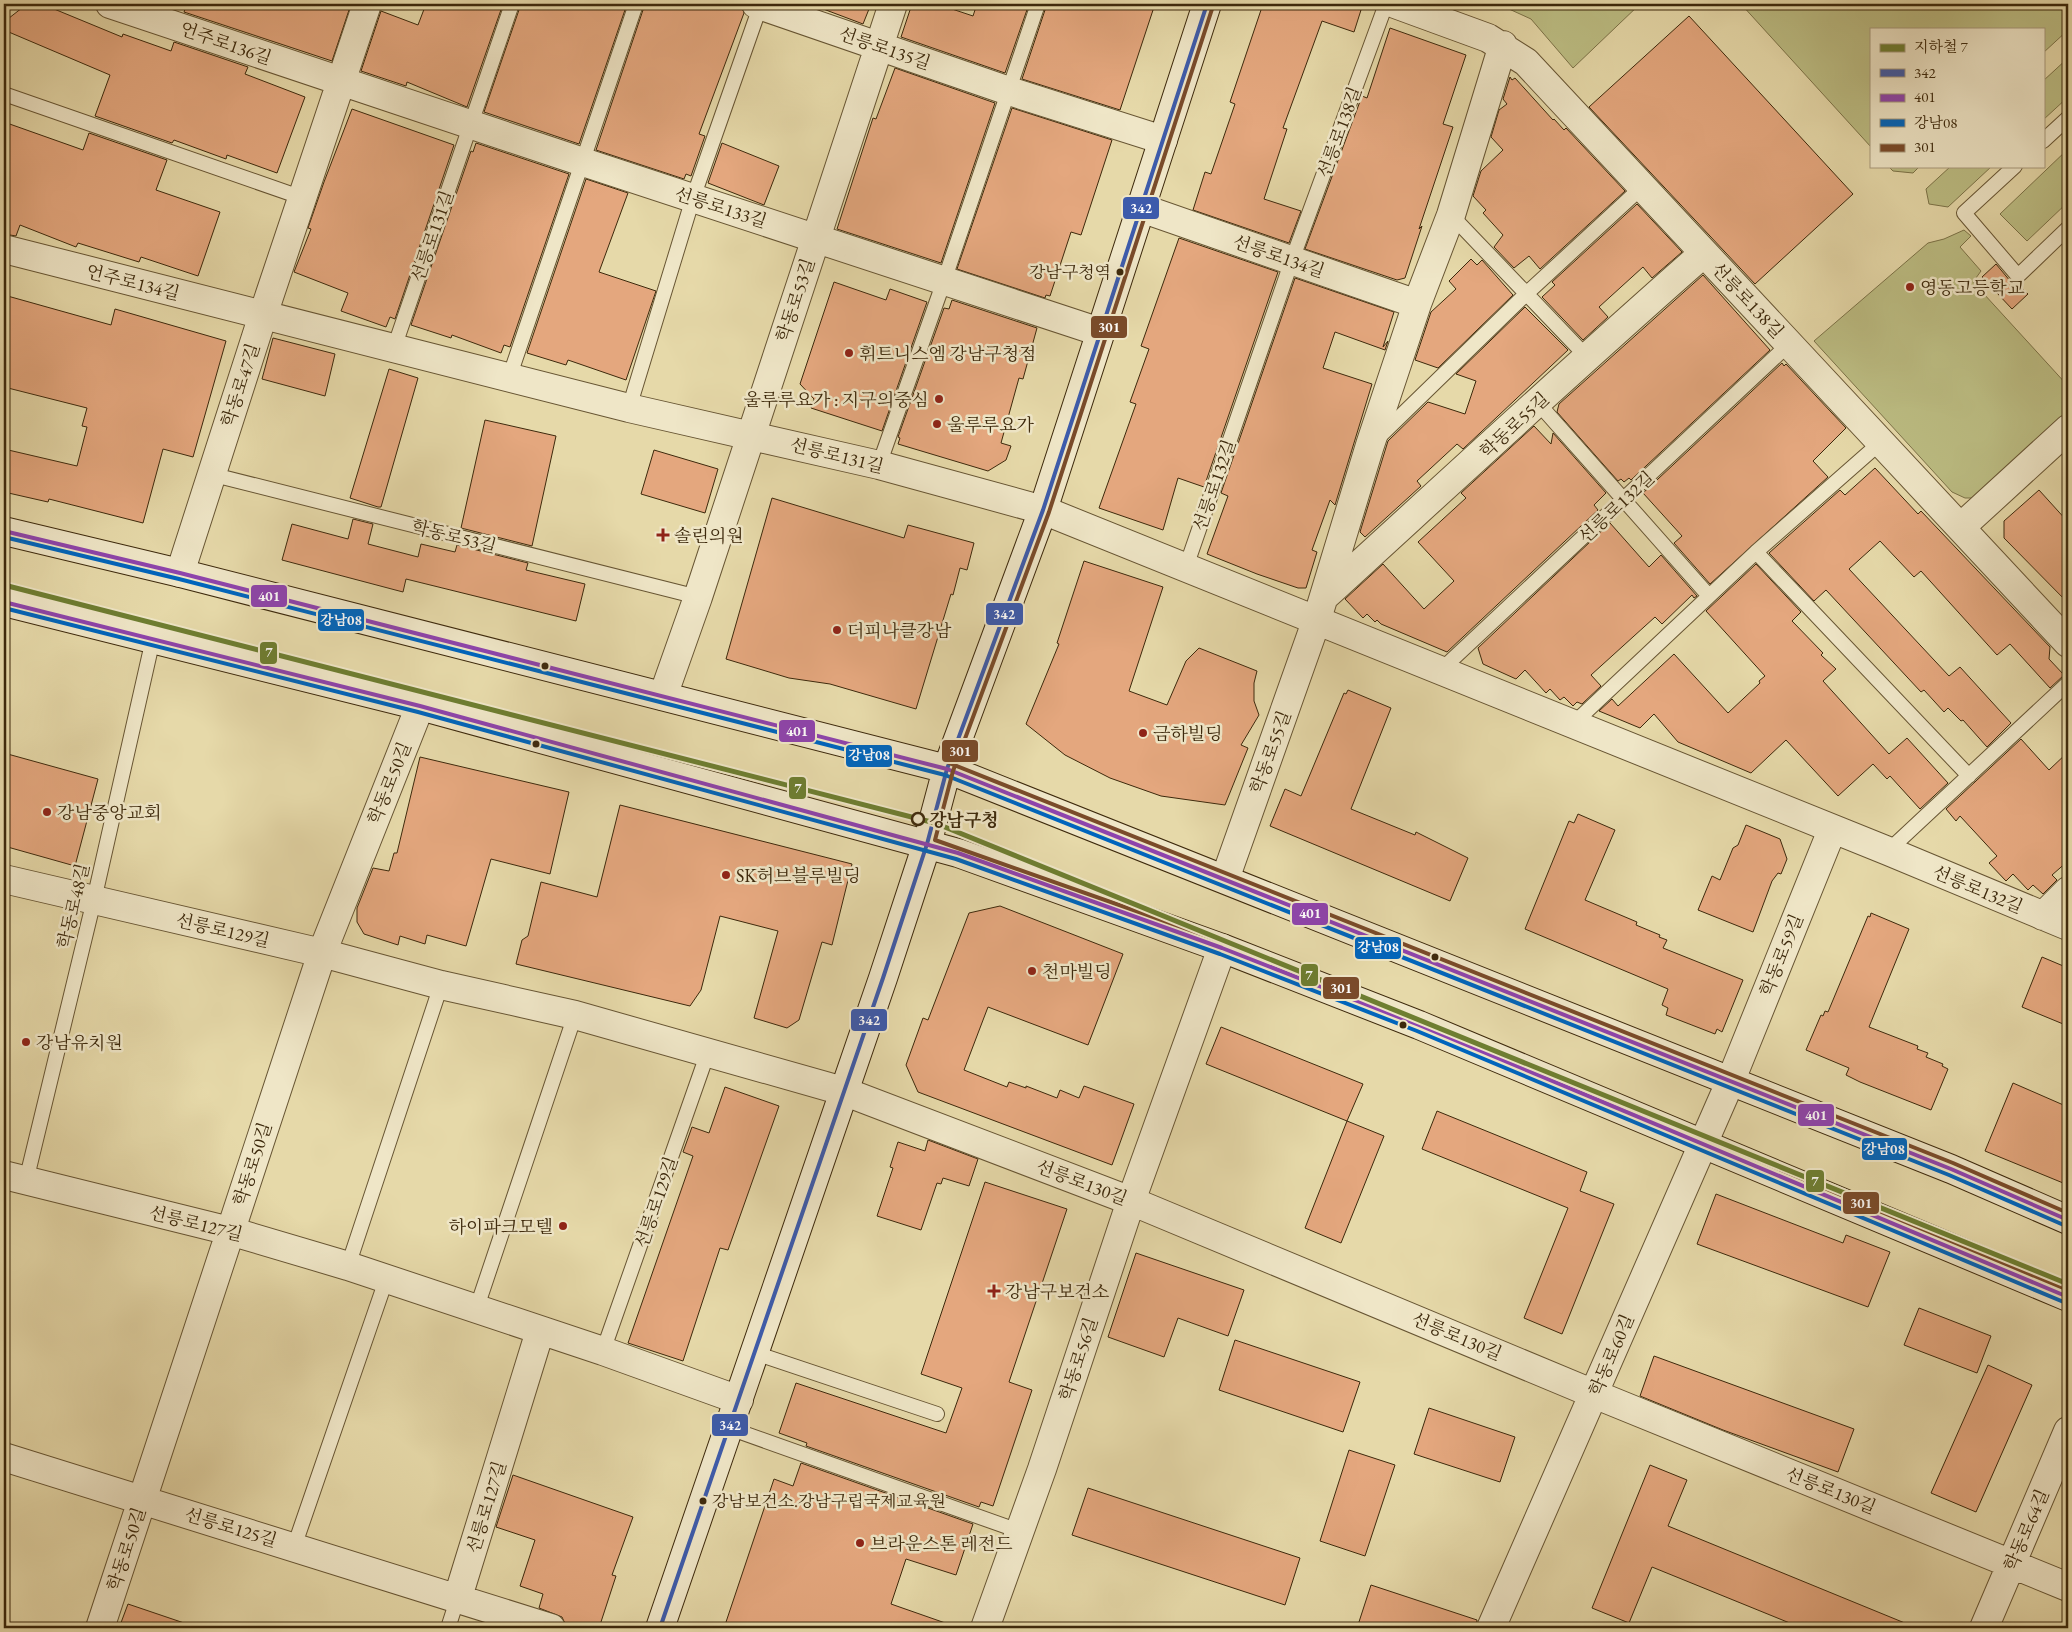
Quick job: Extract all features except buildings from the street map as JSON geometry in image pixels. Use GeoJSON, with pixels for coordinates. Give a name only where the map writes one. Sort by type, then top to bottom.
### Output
{"type":"FeatureCollection","features":[{"type":"Feature","properties":{"kind":"street","name":"언주로136길"},"geometry":{"type":"LineString","coordinates":[[110,4],[343,82]]}},
{"type":"Feature","properties":{"kind":"street","name":"학동로47길"},"geometry":{"type":"LineString","coordinates":[[180,573],[210,474],[343,82],[367,4]]}},
{"type":"Feature","properties":{"kind":"street","name":"선릉로135길"},"geometry":{"type":"LineString","coordinates":[[759,4],[1009,91],[1163,140]]}},
{"type":"Feature","properties":{"kind":"street","name":"학동로53길"},"geometry":{"type":"LineString","coordinates":[[663,696],[698,598],[893,4]]}},
{"type":"Feature","properties":{"kind":"street"},"geometry":{"type":"LineString","coordinates":[[660,1628],[927,844],[947,769],[1043,510],[1207,4]]}},
{"type":"Feature","properties":{"kind":"street","name":"선릉로138길"},"geometry":{"type":"LineString","coordinates":[[1395,4],[1488,38],[1503,45],[1526,62],[2068,643]]}},
{"type":"Feature","properties":{"kind":"street","name":"학동로55길"},"geometry":{"type":"LineString","coordinates":[[1225,878],[1320,608],[1370,445],[1417,304],[1451,215],[1503,45]]}},
{"type":"Feature","properties":{"kind":"street","name":"선릉로133길"},"geometry":{"type":"LineString","coordinates":[[343,82],[1100,332]]}},
{"type":"Feature","properties":{"kind":"street","name":"선릉로134길"},"geometry":{"type":"LineString","coordinates":[[1141,208],[1417,304]]}},
{"type":"Feature","properties":{"kind":"street","name":"언주로134길"},"geometry":{"type":"LineString","coordinates":[[4,249],[263,315]]}},
{"type":"Feature","properties":{"kind":"street","name":"학동로55길"},"geometry":{"type":"LineString","coordinates":[[1320,608],[1538,404],[1586,356],[1704,253]]}},
{"type":"Feature","properties":{"kind":"street","name":"선릉로131길"},"geometry":{"type":"LineString","coordinates":[[263,315],[629,408],[751,434],[879,465],[1043,510]]}},
{"type":"Feature","properties":{"kind":"street"},"geometry":{"type":"LineString","coordinates":[[1961,528],[2068,429]]}},
{"type":"Feature","properties":{"kind":"street","name":"선릉로132길"},"geometry":{"type":"LineString","coordinates":[[1043,510],[1186,567],[1320,608],[1441,670],[2068,926]]}},
{"type":"Feature","properties":{"kind":"street"},"geometry":{"type":"LineString","coordinates":[[4,531],[180,573],[947,769],[1951,1168],[2068,1220]]}},
{"type":"Feature","properties":{"kind":"street"},"geometry":{"type":"LineString","coordinates":[[4,602],[420,706],[927,844],[1222,948],[1420,1025],[2068,1297]]}},
{"type":"Feature","properties":{"kind":"street","name":"학동로50길"},"geometry":{"type":"LineString","coordinates":[[100,1628],[322,953],[420,706]]}},
{"type":"Feature","properties":{"kind":"street","name":"학동로59길"},"geometry":{"type":"LineString","coordinates":[[1731,1080],[1832,830]]}},
{"type":"Feature","properties":{"kind":"street","name":"선릉로129길"},"geometry":{"type":"LineString","coordinates":[[4,879],[322,953],[440,985],[575,1015],[843,1091]]}},
{"type":"Feature","properties":{"kind":"street"},"geometry":{"type":"LineString","coordinates":[[2043,916],[2068,891]]}},
{"type":"Feature","properties":{"kind":"street","name":"학동로56길"},"geometry":{"type":"LineString","coordinates":[[985,1628],[1131,1200],[1222,948]]}},
{"type":"Feature","properties":{"kind":"street","name":"학동로60길"},"geometry":{"type":"LineString","coordinates":[[1491,1628],[1731,1080]]}},
{"type":"Feature","properties":{"kind":"street","name":"선릉로130길"},"geometry":{"type":"LineString","coordinates":[[843,1091],[1131,1200],[1594,1394],[2068,1587]]}},
{"type":"Feature","properties":{"kind":"street","name":"선릉로127길"},"geometry":{"type":"LineString","coordinates":[[15,1178],[230,1231],[348,1266],[603,1351],[739,1400]]}},
{"type":"Feature","properties":{"kind":"street","name":"선릉로127길"},"geometry":{"type":"LineString","coordinates":[[458,1597],[540,1331]]}},
{"type":"Feature","properties":{"kind":"street","name":"학동로64길"},"geometry":{"type":"LineString","coordinates":[[1984,1628],[2068,1431]]}},
{"type":"Feature","properties":{"kind":"street","name":"선릉로125길"},"geometry":{"type":"LineString","coordinates":[[4,1456],[458,1597],[551,1628]]}},
{"type":"Feature","properties":{"kind":"lane"},"geometry":{"type":"LineString","coordinates":[[470,124],[512,4]]}},
{"type":"Feature","properties":{"kind":"lane"},"geometry":{"type":"LineString","coordinates":[[509,378],[636,4]]}},
{"type":"Feature","properties":{"kind":"lane","name":"선릉로135길"},"geometry":{"type":"LineString","coordinates":[[693,198],[759,4]]}},
{"type":"Feature","properties":{"kind":"lane"},"geometry":{"type":"LineString","coordinates":[[879,465],[1038,4]]}},
{"type":"Feature","properties":{"kind":"lane","name":"선릉로138길"},"geometry":{"type":"LineString","coordinates":[[1292,260],[1386,4]]}},
{"type":"Feature","properties":{"kind":"lane"},"geometry":{"type":"LineString","coordinates":[[4,94],[303,198]]}},
{"type":"Feature","properties":{"kind":"lane"},"geometry":{"type":"LineString","coordinates":[[2044,140],[2068,118]]}},
{"type":"Feature","properties":{"kind":"lane","name":"선릉로131길"},"geometry":{"type":"LineString","coordinates":[[394,348],[470,124]]}},
{"type":"Feature","properties":{"kind":"lane"},"geometry":{"type":"LineString","coordinates":[[2013,168],[1964,214],[2018,276],[2068,228]]}},
{"type":"Feature","properties":{"kind":"lane","name":"학동로55길"},"geometry":{"type":"LineString","coordinates":[[1370,445],[1526,294],[1642,187]]}},
{"type":"Feature","properties":{"kind":"lane"},"geometry":{"type":"LineString","coordinates":[[629,408],[693,198]]}},
{"type":"Feature","properties":{"kind":"lane"},"geometry":{"type":"LineString","coordinates":[[1451,215],[1586,356]]}},
{"type":"Feature","properties":{"kind":"lane","name":"선릉로132길"},"geometry":{"type":"LineString","coordinates":[[1186,567],[1292,260]]}},
{"type":"Feature","properties":{"kind":"lane","name":"선릉로132길"},"geometry":{"type":"LineString","coordinates":[[1441,670],[1789,344]]}},
{"type":"Feature","properties":{"kind":"lane"},"geometry":{"type":"LineString","coordinates":[[1538,404],[1709,596]]}},
{"type":"Feature","properties":{"kind":"lane"},"geometry":{"type":"LineString","coordinates":[[1573,724],[1756,552],[1881,442]]}},
{"type":"Feature","properties":{"kind":"lane","name":"학동로53길"},"geometry":{"type":"LineString","coordinates":[[210,474],[698,598]]}},
{"type":"Feature","properties":{"kind":"lane"},"geometry":{"type":"LineString","coordinates":[[1756,552],[1968,776]]}},
{"type":"Feature","properties":{"kind":"lane","name":"학동로48길"},"geometry":{"type":"LineString","coordinates":[[15,1178],[94,900],[153,639]]}},
{"type":"Feature","properties":{"kind":"lane"},"geometry":{"type":"LineString","coordinates":[[1888,851],[2068,683]]}},
{"type":"Feature","properties":{"kind":"lane"},"geometry":{"type":"LineString","coordinates":[[348,1266],[440,985]]}},
{"type":"Feature","properties":{"kind":"lane"},"geometry":{"type":"LineString","coordinates":[[476,1310],[575,1015]]}},
{"type":"Feature","properties":{"kind":"lane","name":"선릉로129길"},"geometry":{"type":"LineString","coordinates":[[603,1351],[708,1052]]}},
{"type":"Feature","properties":{"kind":"lane"},"geometry":{"type":"LineString","coordinates":[[294,1546],[386,1280]]}},
{"type":"Feature","properties":{"kind":"lane"},"geometry":{"type":"LineString","coordinates":[[754,1353],[937,1414]]}},
{"type":"Feature","properties":{"kind":"lane"},"geometry":{"type":"LineString","coordinates":[[729,1428],[1019,1531]]}},
{"type":"Feature","properties":{"kind":"lane"},"geometry":{"type":"LineString","coordinates":[[448,1628],[458,1597]]}},
{"type":"Feature","properties":{"kind":"green space"},"geometry":{"type":"Polygon","coordinates":[[[1498,4],[1640,4],[1573,68],[1531,19],[1498,4]]]}},
{"type":"Feature","properties":{"kind":"green space"},"geometry":{"type":"Polygon","coordinates":[[[1741,4],[2068,4],[2068,30],[2044,52],[2044,28],[1870,28],[1870,146],[1741,4]]]}},
{"type":"Feature","properties":{"kind":"green space"},"geometry":{"type":"Polygon","coordinates":[[[2068,58],[2068,97],[2044,119],[2044,80],[2068,58]]]}},
{"type":"Feature","properties":{"kind":"green space"},"geometry":{"type":"Polygon","coordinates":[[[2068,149],[2068,202],[2027,241],[2000,214],[2068,149]]]}},
{"type":"Feature","properties":{"kind":"green space"},"geometry":{"type":"Polygon","coordinates":[[[1890,168],[1918,168],[1913,173],[1893,171],[1890,168]]]}},
{"type":"Feature","properties":{"kind":"green space"},"geometry":{"type":"Polygon","coordinates":[[[1949,168],[1990,168],[1948,207],[1929,204],[1926,189],[1949,168]]]}},
{"type":"Feature","properties":{"kind":"green space"},"geometry":{"type":"Polygon","coordinates":[[[1964,230],[1971,236],[1960,247],[1981,271],[1973,282],[2068,386],[2068,419],[1983,498],[1965,498],[1952,492],[1814,341],[1928,243],[1944,239],[1964,230]]]}},
{"type":"Feature","properties":{"kind":"metro line","name":"7"},"geometry":{"type":"LineString","coordinates":[[4,585],[935,823],[2068,1284]]}},
{"type":"Feature","properties":{"kind":"transit line","name":"342"},"geometry":{"type":"LineString","coordinates":[[660,1628],[883,978],[927,844],[947,769],[1043,510],[1207,4]]}},
{"type":"Feature","properties":{"kind":"transit line","name":"301"},"geometry":{"type":"LineString","coordinates":[[1213,6],[1049,512],[953,771],[935,840],[1224,942],[1421,1019],[2068,1290]]}},
{"type":"Feature","properties":{"kind":"transit line","name":"401"},"geometry":{"type":"LineString","coordinates":[[4,531],[180,573],[947,769],[1951,1169],[2068,1220]]}},
{"type":"Feature","properties":{"kind":"transit line","name":"강남08"},"geometry":{"type":"LineString","coordinates":[[4,537],[179,579],[945,775],[1949,1175],[2066,1226]]}},
{"type":"Feature","properties":{"kind":"transit line","name":"401"},"geometry":{"type":"LineString","coordinates":[[4,602],[420,706],[958,853],[1222,948],[1419,1025],[2068,1297]]}},
{"type":"Feature","properties":{"kind":"transit line","name":"강남08"},"geometry":{"type":"LineString","coordinates":[[4,608],[418,712],[956,859],[1220,954],[1417,1031],[2066,1303]]}},
{"type":"Feature","properties":{"kind":"transit line","name":"301"},"geometry":{"type":"LineString","coordinates":[[949,763],[1953,1163],[2068,1213]]}},
{"type":"Feature","properties":{"kind":"place","name":"강남구청역"},"geometry":{"type":"Point","coordinates":[1120,272]}},
{"type":"Feature","properties":{"kind":"place","name":"영동고등학교"},"geometry":{"type":"Point","coordinates":[1910,287]}},
{"type":"Feature","properties":{"kind":"place","name":"휘트니스엠 강남구청점"},"geometry":{"type":"Point","coordinates":[849,353]}},
{"type":"Feature","properties":{"kind":"place","name":"울루루요가 : 지구의중심"},"geometry":{"type":"Point","coordinates":[939,399]}},
{"type":"Feature","properties":{"kind":"place","name":"울루루요가"},"geometry":{"type":"Point","coordinates":[937,424]}},
{"type":"Feature","properties":{"kind":"place","name":"솔린의원"},"geometry":{"type":"Point","coordinates":[663,535]}},
{"type":"Feature","properties":{"kind":"place","name":"더피나클강남"},"geometry":{"type":"Point","coordinates":[837,630]}},
{"type":"Feature","properties":{"kind":"place","name":"금하빌딩"},"geometry":{"type":"Point","coordinates":[1143,733]}},
{"type":"Feature","properties":{"kind":"place","name":"강남중앙교회"},"geometry":{"type":"Point","coordinates":[47,812]}},
{"type":"Feature","properties":{"kind":"place","name":"강남구청"},"geometry":{"type":"Point","coordinates":[918,819]}},
{"type":"Feature","properties":{"kind":"place","name":"SK허브블루빌딩"},"geometry":{"type":"Point","coordinates":[726,875]}},
{"type":"Feature","properties":{"kind":"place","name":"천마빌딩"},"geometry":{"type":"Point","coordinates":[1032,971]}},
{"type":"Feature","properties":{"kind":"place","name":"강남유치원"},"geometry":{"type":"Point","coordinates":[26,1042]}},
{"type":"Feature","properties":{"kind":"place","name":"하이파크모텔"},"geometry":{"type":"Point","coordinates":[563,1226]}},
{"type":"Feature","properties":{"kind":"place","name":"강남구보건소"},"geometry":{"type":"Point","coordinates":[994,1291]}},
{"type":"Feature","properties":{"kind":"place","name":"강남보건소.강남구립국제교육원"},"geometry":{"type":"Point","coordinates":[703,1501]}},
{"type":"Feature","properties":{"kind":"place","name":"브라운스톤 레전드"},"geometry":{"type":"Point","coordinates":[860,1543]}}]}
